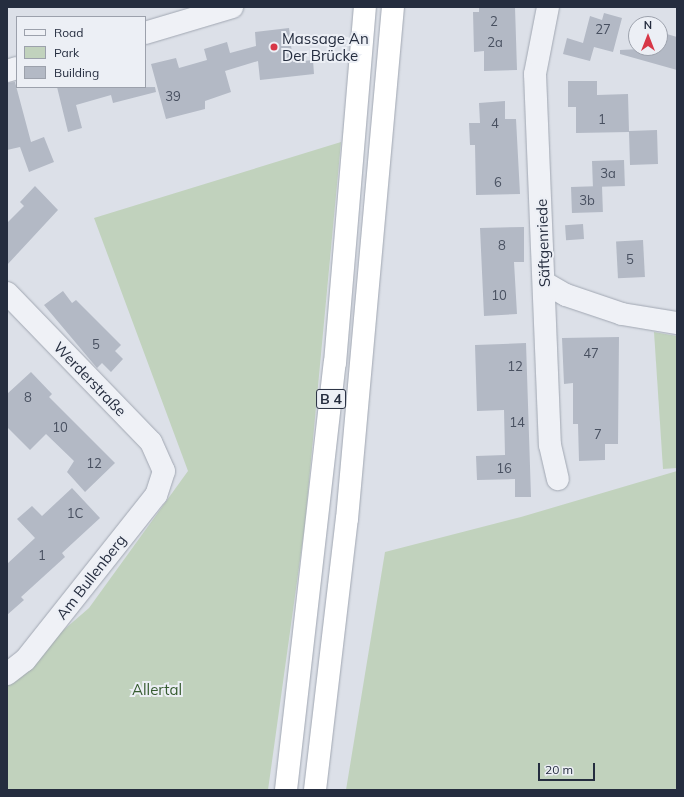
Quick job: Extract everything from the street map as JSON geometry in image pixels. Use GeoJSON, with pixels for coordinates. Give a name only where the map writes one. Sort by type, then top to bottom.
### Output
{"type":"FeatureCollection","features":[{"type":"Feature","properties":{"kind":"highway","name":"B 4"},"geometry":{"type":"LineString","coordinates":[[286,790],[332,386],[365,7]]}},
{"type":"Feature","properties":{"kind":"highway","name":"B 4"},"geometry":{"type":"LineString","coordinates":[[315,790],[348,503],[393,7]]}},
{"type":"Feature","properties":{"kind":"street"},"geometry":{"type":"LineString","coordinates":[[146,33],[232,7]]}},
{"type":"Feature","properties":{"kind":"street","name":"Säftgenriede"},"geometry":{"type":"LineString","coordinates":[[548,7],[535,74],[545,283],[550,446],[558,478]]}},
{"type":"Feature","properties":{"kind":"street"},"geometry":{"type":"LineString","coordinates":[[545,283],[566,295],[622,314],[677,323]]}},
{"type":"Feature","properties":{"kind":"street","name":"Werderstraße"},"geometry":{"type":"LineString","coordinates":[[7,293],[150,442],[164,471]]}},
{"type":"Feature","properties":{"kind":"street","name":"Am Bullenberg"},"geometry":{"type":"LineString","coordinates":[[7,674],[30,654],[156,495],[164,471]]}},
{"type":"Feature","properties":{"kind":"green space","name":"Allertal"},"geometry":{"type":"Polygon","coordinates":[[[341,142],[305,524],[268,790],[7,790],[7,679],[89,608],[188,471],[94,218],[341,142]]]}},
{"type":"Feature","properties":{"kind":"green space"},"geometry":{"type":"Polygon","coordinates":[[[654,332],[677,336],[677,468],[663,469],[654,332]]]}},
{"type":"Feature","properties":{"kind":"green space"},"geometry":{"type":"Polygon","coordinates":[[[677,471],[677,790],[346,790],[385,552],[521,517],[677,471]]]}},
{"type":"Feature","properties":{"kind":"building"},"geometry":{"type":"Polygon","coordinates":[[[479,7],[515,7],[517,70],[484,71],[484,51],[474,52],[473,12],[479,12],[479,7]]]}},
{"type":"Feature","properties":{"kind":"building"},"geometry":{"type":"Polygon","coordinates":[[[604,13],[622,18],[613,52],[594,47],[590,61],[563,54],[567,38],[583,43],[590,16],[602,20],[604,13]]]}},
{"type":"Feature","properties":{"kind":"building"},"geometry":{"type":"Polygon","coordinates":[[[289,28],[293,62],[313,60],[314,74],[260,80],[258,61],[225,71],[231,92],[205,101],[205,109],[166,119],[151,64],[176,58],[179,68],[207,60],[204,49],[227,42],[230,53],[256,46],[255,32],[289,28]]]}},
{"type":"Feature","properties":{"kind":"building"},"geometry":{"type":"Polygon","coordinates":[[[668,34],[677,37],[677,70],[620,54],[620,50],[628,50],[628,56],[668,56],[668,34]]]}},
{"type":"Feature","properties":{"kind":"building"},"geometry":{"type":"Polygon","coordinates":[[[568,81],[597,81],[597,95],[628,94],[629,131],[657,130],[658,164],[630,165],[629,132],[576,133],[576,107],[568,107],[568,81]]]}},
{"type":"Feature","properties":{"kind":"building"},"geometry":{"type":"Polygon","coordinates":[[[15,82],[31,142],[44,137],[54,162],[29,172],[20,147],[7,150],[7,83],[15,82]]]}},
{"type":"Feature","properties":{"kind":"building"},"geometry":{"type":"Polygon","coordinates":[[[155,87],[156,92],[113,103],[111,95],[76,105],[82,128],[68,132],[57,88],[155,87]]]}},
{"type":"Feature","properties":{"kind":"building"},"geometry":{"type":"Polygon","coordinates":[[[505,101],[505,119],[516,119],[520,194],[476,195],[475,145],[470,145],[469,123],[480,123],[479,103],[505,101]]]}},
{"type":"Feature","properties":{"kind":"building"},"geometry":{"type":"Polygon","coordinates":[[[624,160],[625,186],[593,187],[592,161],[624,160]]]}},
{"type":"Feature","properties":{"kind":"building"},"geometry":{"type":"Polygon","coordinates":[[[35,186],[58,210],[7,265],[7,223],[24,206],[20,202],[35,186]]]}},
{"type":"Feature","properties":{"kind":"building"},"geometry":{"type":"Polygon","coordinates":[[[602,186],[603,212],[572,213],[571,187],[602,186]]]}},
{"type":"Feature","properties":{"kind":"building"},"geometry":{"type":"Polygon","coordinates":[[[583,224],[584,239],[566,240],[565,225],[583,224]]]}},
{"type":"Feature","properties":{"kind":"building"},"geometry":{"type":"Polygon","coordinates":[[[524,227],[524,262],[514,262],[517,314],[484,316],[480,228],[524,227]]]}},
{"type":"Feature","properties":{"kind":"building"},"geometry":{"type":"Polygon","coordinates":[[[643,240],[645,277],[618,278],[616,241],[643,240]]]}},
{"type":"Feature","properties":{"kind":"building"},"geometry":{"type":"Polygon","coordinates":[[[63,291],[72,303],[76,300],[121,345],[115,351],[123,359],[111,372],[102,363],[97,368],[44,305],[63,291]]]}},
{"type":"Feature","properties":{"kind":"building"},"geometry":{"type":"Polygon","coordinates":[[[619,337],[618,444],[605,444],[605,460],[579,461],[578,424],[573,424],[573,383],[564,384],[562,338],[619,337]]]}},
{"type":"Feature","properties":{"kind":"building"},"geometry":{"type":"Polygon","coordinates":[[[526,343],[531,497],[515,497],[515,479],[477,480],[476,456],[505,455],[504,410],[477,411],[475,345],[526,343]]]}},
{"type":"Feature","properties":{"kind":"building"},"geometry":{"type":"Polygon","coordinates":[[[31,372],[52,394],[49,397],[115,463],[85,492],[67,472],[74,461],[46,434],[30,450],[7,427],[7,394],[31,372]]]}},
{"type":"Feature","properties":{"kind":"building"},"geometry":{"type":"Polygon","coordinates":[[[72,488],[100,518],[62,553],[65,557],[21,597],[24,600],[7,615],[7,564],[35,538],[17,519],[32,506],[42,516],[72,488]]]}},
{"type":"Feature","properties":{"kind":"place","name":"Massage An Der Brücke"},"geometry":{"type":"Point","coordinates":[274,47]}}]}
